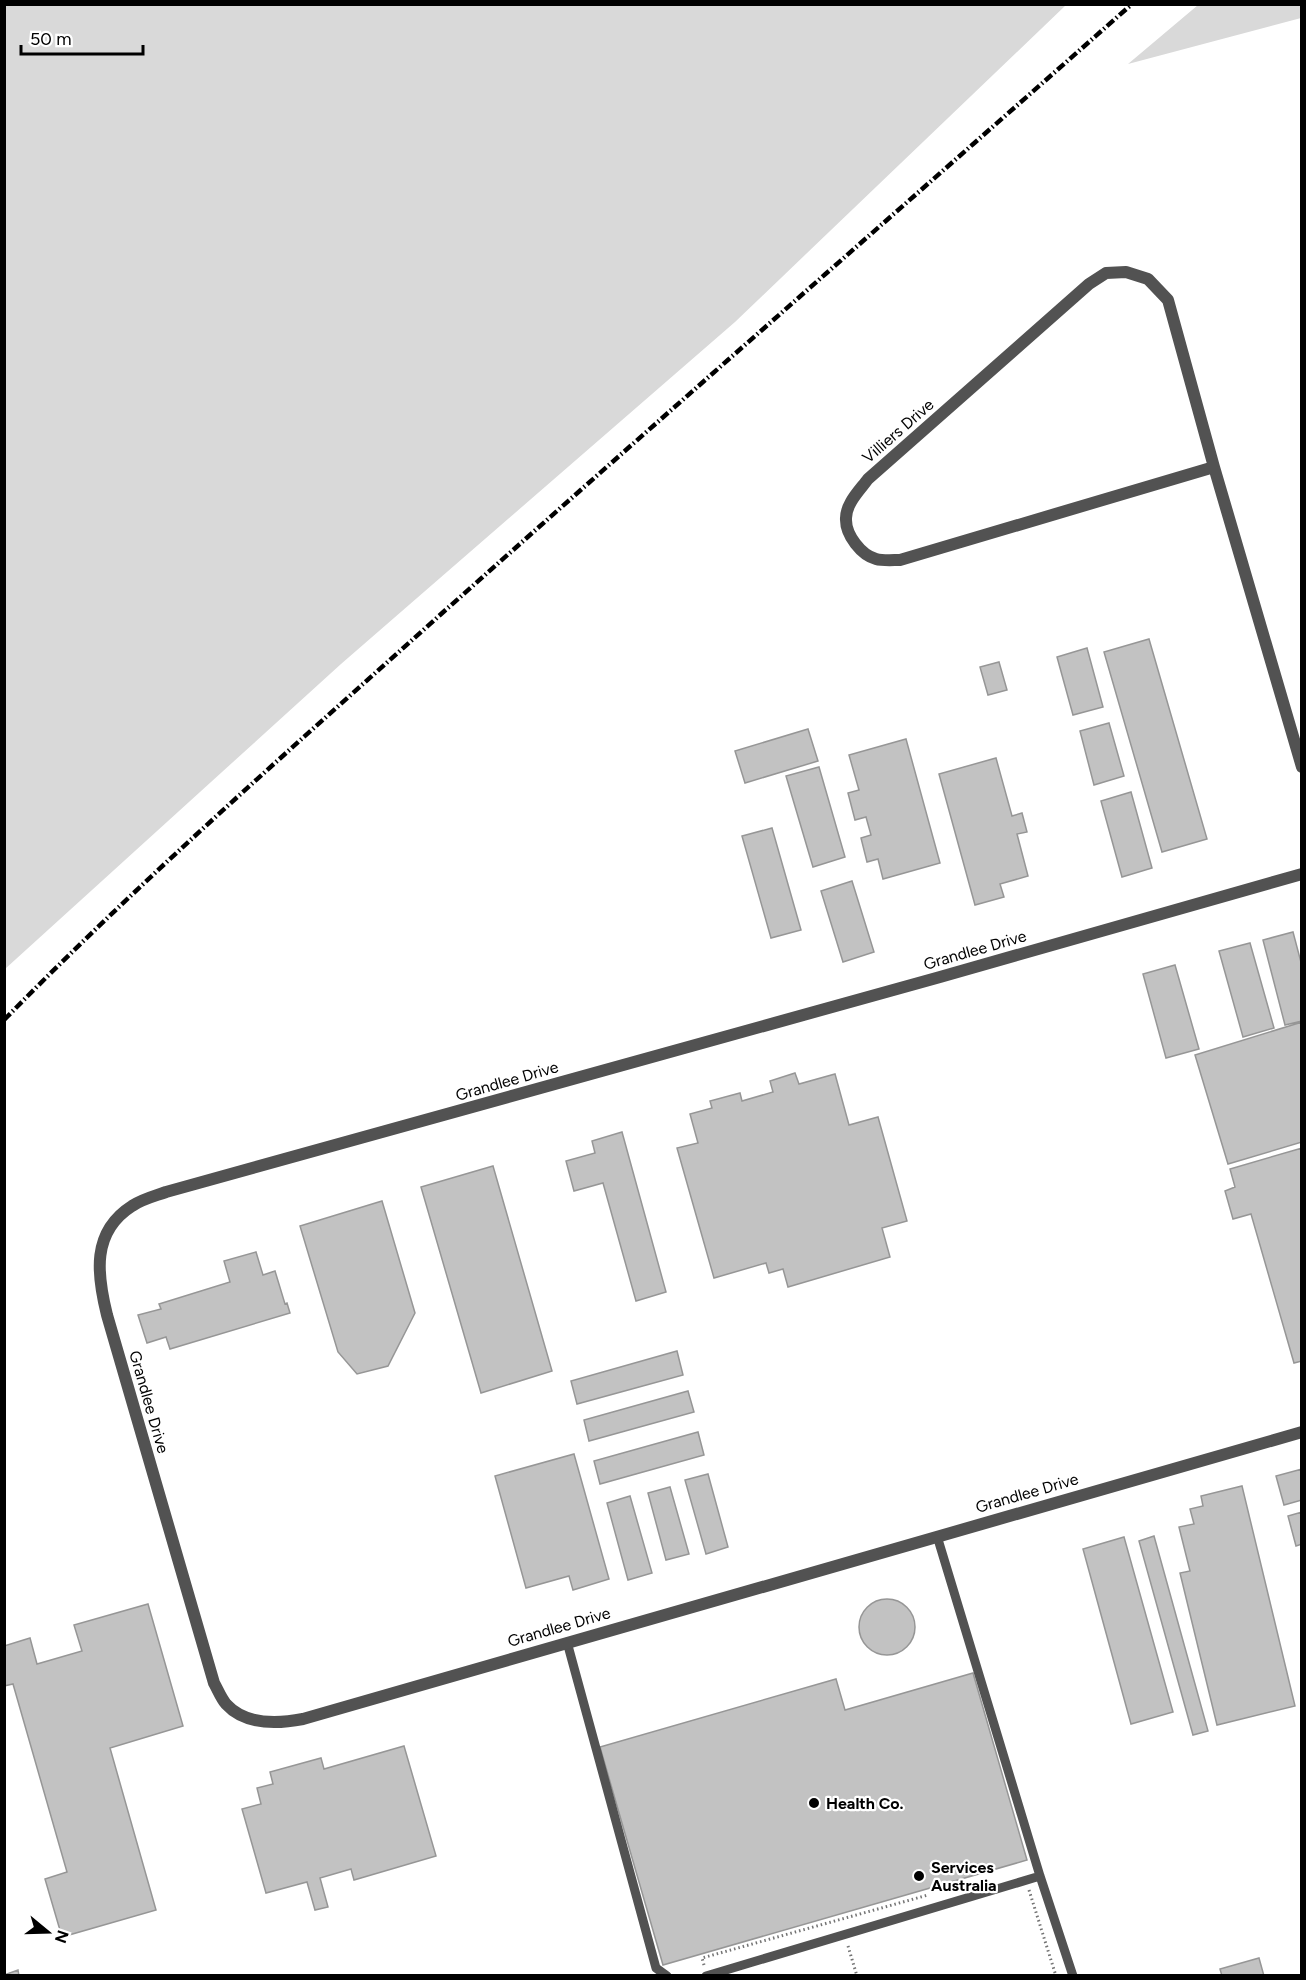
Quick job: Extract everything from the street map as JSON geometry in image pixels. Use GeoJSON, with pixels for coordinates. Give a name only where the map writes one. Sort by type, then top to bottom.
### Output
{"type":"FeatureCollection","features":[{"type":"Feature","properties":{"kind":"street","name":"Villiers Drive"},"geometry":{"type":"LineString","coordinates":[[1214,467],[900,560],[876,559],[859,549],[845,519],[854,497],[868,479],[1089,284],[1106,273],[1126,273],[1148,279],[1168,300],[1214,467],[1302,767]]}},
{"type":"Feature","properties":{"kind":"street","name":"Grandlee Drive"},"geometry":{"type":"LineString","coordinates":[[1302,874],[166,1192],[134,1204],[117,1217],[106,1233],[103,1243],[99,1282],[214,1683],[226,1703],[239,1715],[252,1720],[288,1722],[1302,1432]]}},
{"type":"Feature","properties":{"kind":"lane"},"geometry":{"type":"LineString","coordinates":[[937,1536],[1073,1976]]}},
{"type":"Feature","properties":{"kind":"lane"},"geometry":{"type":"LineString","coordinates":[[567,1642],[656,1968],[668,1976]]}},
{"type":"Feature","properties":{"kind":"lane"},"geometry":{"type":"LineString","coordinates":[[706,1976],[1041,1876]]}},
{"type":"Feature","properties":{"kind":"path"},"geometry":{"type":"LineString","coordinates":[[1026,1880],[1056,1976]]}},
{"type":"Feature","properties":{"kind":"path"},"geometry":{"type":"LineString","coordinates":[[702,1958],[932,1894]]}},
{"type":"Feature","properties":{"kind":"shaded area"},"geometry":{"type":"Polygon","coordinates":[[[5,4],[1066,5],[735,322],[341,664],[5,969],[5,4]]]}},
{"type":"Feature","properties":{"kind":"shaded area"},"geometry":{"type":"Polygon","coordinates":[[[1198,5],[1301,5],[1301,18],[1128,64],[1198,5]]]}},
{"type":"Feature","properties":{"kind":"building"},"geometry":{"type":"Polygon","coordinates":[[[1149,639],[1207,839],[1162,852],[1104,652],[1149,639]]]}},
{"type":"Feature","properties":{"kind":"building"},"geometry":{"type":"Polygon","coordinates":[[[1087,648],[1103,707],[1073,715],[1057,657],[1087,648]]]}},
{"type":"Feature","properties":{"kind":"building"},"geometry":{"type":"Polygon","coordinates":[[[999,662],[1007,690],[988,695],[980,667],[999,662]]]}},
{"type":"Feature","properties":{"kind":"building"},"geometry":{"type":"Polygon","coordinates":[[[1109,723],[1124,776],[1094,785],[1080,731],[1109,723]]]}},
{"type":"Feature","properties":{"kind":"building"},"geometry":{"type":"Polygon","coordinates":[[[808,729],[818,761],[745,783],[735,751],[808,729]]]}},
{"type":"Feature","properties":{"kind":"building"},"geometry":{"type":"Polygon","coordinates":[[[906,739],[940,863],[883,879],[878,859],[867,862],[861,838],[871,835],[866,817],[855,820],[848,793],[859,790],[849,755],[906,739]]]}},
{"type":"Feature","properties":{"kind":"building"},"geometry":{"type":"Polygon","coordinates":[[[996,758],[1012,816],[1022,813],[1027,832],[1017,834],[1028,876],[1000,884],[1004,897],[975,905],[939,774],[996,758]]]}},
{"type":"Feature","properties":{"kind":"building"},"geometry":{"type":"Polygon","coordinates":[[[819,767],[845,857],[813,867],[786,776],[819,767]]]}},
{"type":"Feature","properties":{"kind":"building"},"geometry":{"type":"Polygon","coordinates":[[[1131,792],[1152,868],[1122,877],[1101,801],[1131,792]]]}},
{"type":"Feature","properties":{"kind":"building"},"geometry":{"type":"Polygon","coordinates":[[[772,828],[801,930],[771,938],[742,836],[772,828]]]}},
{"type":"Feature","properties":{"kind":"building"},"geometry":{"type":"Polygon","coordinates":[[[852,881],[874,952],[843,962],[821,891],[852,881]]]}},
{"type":"Feature","properties":{"kind":"building"},"geometry":{"type":"Polygon","coordinates":[[[1293,932],[1302,966],[1302,1021],[1285,1025],[1263,940],[1293,932]]]}},
{"type":"Feature","properties":{"kind":"building"},"geometry":{"type":"Polygon","coordinates":[[[1250,943],[1274,1028],[1243,1037],[1219,951],[1250,943]]]}},
{"type":"Feature","properties":{"kind":"building"},"geometry":{"type":"Polygon","coordinates":[[[1175,965],[1199,1049],[1166,1058],[1143,974],[1175,965]]]}},
{"type":"Feature","properties":{"kind":"building"},"geometry":{"type":"Polygon","coordinates":[[[1302,1022],[1302,1142],[1228,1164],[1195,1055],[1302,1022]]]}},
{"type":"Feature","properties":{"kind":"building"},"geometry":{"type":"Polygon","coordinates":[[[795,1073],[799,1084],[835,1074],[849,1125],[878,1117],[907,1221],[882,1228],[890,1257],[788,1287],[783,1269],[769,1273],[766,1263],[714,1278],[677,1148],[698,1143],[690,1114],[712,1108],[710,1101],[740,1093],[742,1101],[773,1092],[770,1081],[795,1073]]]}},
{"type":"Feature","properties":{"kind":"building"},"geometry":{"type":"Polygon","coordinates":[[[622,1132],[666,1292],[636,1301],[603,1183],[574,1191],[566,1161],[595,1153],[592,1141],[622,1132]]]}},
{"type":"Feature","properties":{"kind":"building"},"geometry":{"type":"Polygon","coordinates":[[[1302,1148],[1302,1361],[1294,1363],[1251,1214],[1233,1219],[1225,1191],[1235,1187],[1230,1169],[1302,1148]]]}},
{"type":"Feature","properties":{"kind":"building"},"geometry":{"type":"Polygon","coordinates":[[[493,1166],[552,1371],[481,1393],[421,1187],[493,1166]]]}},
{"type":"Feature","properties":{"kind":"building"},"geometry":{"type":"Polygon","coordinates":[[[382,1201],[415,1313],[388,1366],[357,1374],[338,1352],[300,1226],[382,1201]]]}},
{"type":"Feature","properties":{"kind":"building"},"geometry":{"type":"Polygon","coordinates":[[[256,1252],[263,1275],[275,1271],[290,1313],[170,1349],[166,1337],[147,1343],[138,1315],[161,1309],[159,1304],[230,1282],[224,1261],[256,1252]]]}},
{"type":"Feature","properties":{"kind":"building"},"geometry":{"type":"Polygon","coordinates":[[[677,1351],[683,1375],[577,1404],[571,1381],[677,1351]]]}},
{"type":"Feature","properties":{"kind":"building"},"geometry":{"type":"Polygon","coordinates":[[[688,1391],[694,1412],[589,1441],[584,1420],[688,1391]]]}},
{"type":"Feature","properties":{"kind":"building"},"geometry":{"type":"Polygon","coordinates":[[[698,1432],[704,1455],[600,1484],[594,1461],[698,1432]]]}},
{"type":"Feature","properties":{"kind":"building"},"geometry":{"type":"Polygon","coordinates":[[[574,1454],[609,1579],[573,1590],[569,1576],[526,1588],[495,1476],[574,1454]]]}},
{"type":"Feature","properties":{"kind":"building"},"geometry":{"type":"Polygon","coordinates":[[[1302,1469],[1302,1500],[1284,1505],[1276,1476],[1302,1469]]]}},
{"type":"Feature","properties":{"kind":"building"},"geometry":{"type":"Polygon","coordinates":[[[708,1474],[728,1547],[706,1554],[685,1480],[708,1474]]]}},
{"type":"Feature","properties":{"kind":"building"},"geometry":{"type":"Polygon","coordinates":[[[1242,1486],[1295,1706],[1217,1725],[1180,1573],[1190,1571],[1179,1527],[1194,1524],[1190,1509],[1203,1506],[1201,1496],[1242,1486]]]}},
{"type":"Feature","properties":{"kind":"building"},"geometry":{"type":"Polygon","coordinates":[[[670,1487],[689,1554],[666,1560],[648,1493],[670,1487]]]}},
{"type":"Feature","properties":{"kind":"building"},"geometry":{"type":"Polygon","coordinates":[[[630,1496],[652,1573],[628,1580],[607,1503],[630,1496]]]}},
{"type":"Feature","properties":{"kind":"building"},"geometry":{"type":"Polygon","coordinates":[[[1302,1512],[1302,1544],[1296,1546],[1288,1516],[1302,1512]]]}},
{"type":"Feature","properties":{"kind":"building"},"geometry":{"type":"Polygon","coordinates":[[[1154,1536],[1208,1731],[1193,1735],[1139,1541],[1154,1536]]]}},
{"type":"Feature","properties":{"kind":"building"},"geometry":{"type":"Polygon","coordinates":[[[1124,1537],[1173,1712],[1131,1724],[1083,1549],[1124,1537]]]}},
{"type":"Feature","properties":{"kind":"building"},"geometry":{"type":"Polygon","coordinates":[[[887,1599],[898,1601],[907,1607],[913,1616],[915,1627],[913,1638],[907,1647],[898,1653],[887,1655],[876,1653],[867,1647],[861,1638],[859,1627],[861,1616],[867,1607],[876,1601],[887,1599]]]}},
{"type":"Feature","properties":{"kind":"building"},"geometry":{"type":"Polygon","coordinates":[[[148,1604],[183,1726],[110,1748],[156,1910],[62,1937],[45,1879],[67,1872],[13,1684],[4,1686],[4,1646],[30,1638],[37,1664],[82,1651],[74,1625],[148,1604]]]}},
{"type":"Feature","properties":{"kind":"building","name":"Health Co."},"geometry":{"type":"Polygon","coordinates":[[[973,1673],[1027,1860],[663,1965],[600,1747],[836,1679],[845,1710],[973,1673]]]}},
{"type":"Feature","properties":{"kind":"building"},"geometry":{"type":"Polygon","coordinates":[[[404,1746],[436,1856],[354,1880],[351,1869],[320,1878],[328,1907],[315,1910],[307,1882],[266,1893],[242,1809],[261,1804],[257,1788],[273,1784],[270,1772],[321,1758],[324,1769],[404,1746]]]}},
{"type":"Feature","properties":{"kind":"building"},"geometry":{"type":"Polygon","coordinates":[[[1259,1958],[1264,1976],[1222,1976],[1220,1969],[1259,1958]]]}},
{"type":"Feature","properties":{"kind":"building"},"geometry":{"type":"Polygon","coordinates":[[[18,1970],[19,1976],[4,1976],[4,1975],[18,1970]]]}},
{"type":"Feature","properties":{"kind":"railway"},"geometry":{"type":"LineString","coordinates":[[4,1020],[110,916],[274,764],[1132,4]]}},
{"type":"Feature","properties":{"kind":"place","name":"Health Co."},"geometry":{"type":"Point","coordinates":[814,1803]}},
{"type":"Feature","properties":{"kind":"place","name":"Services Australia"},"geometry":{"type":"Point","coordinates":[919,1876]}}]}
